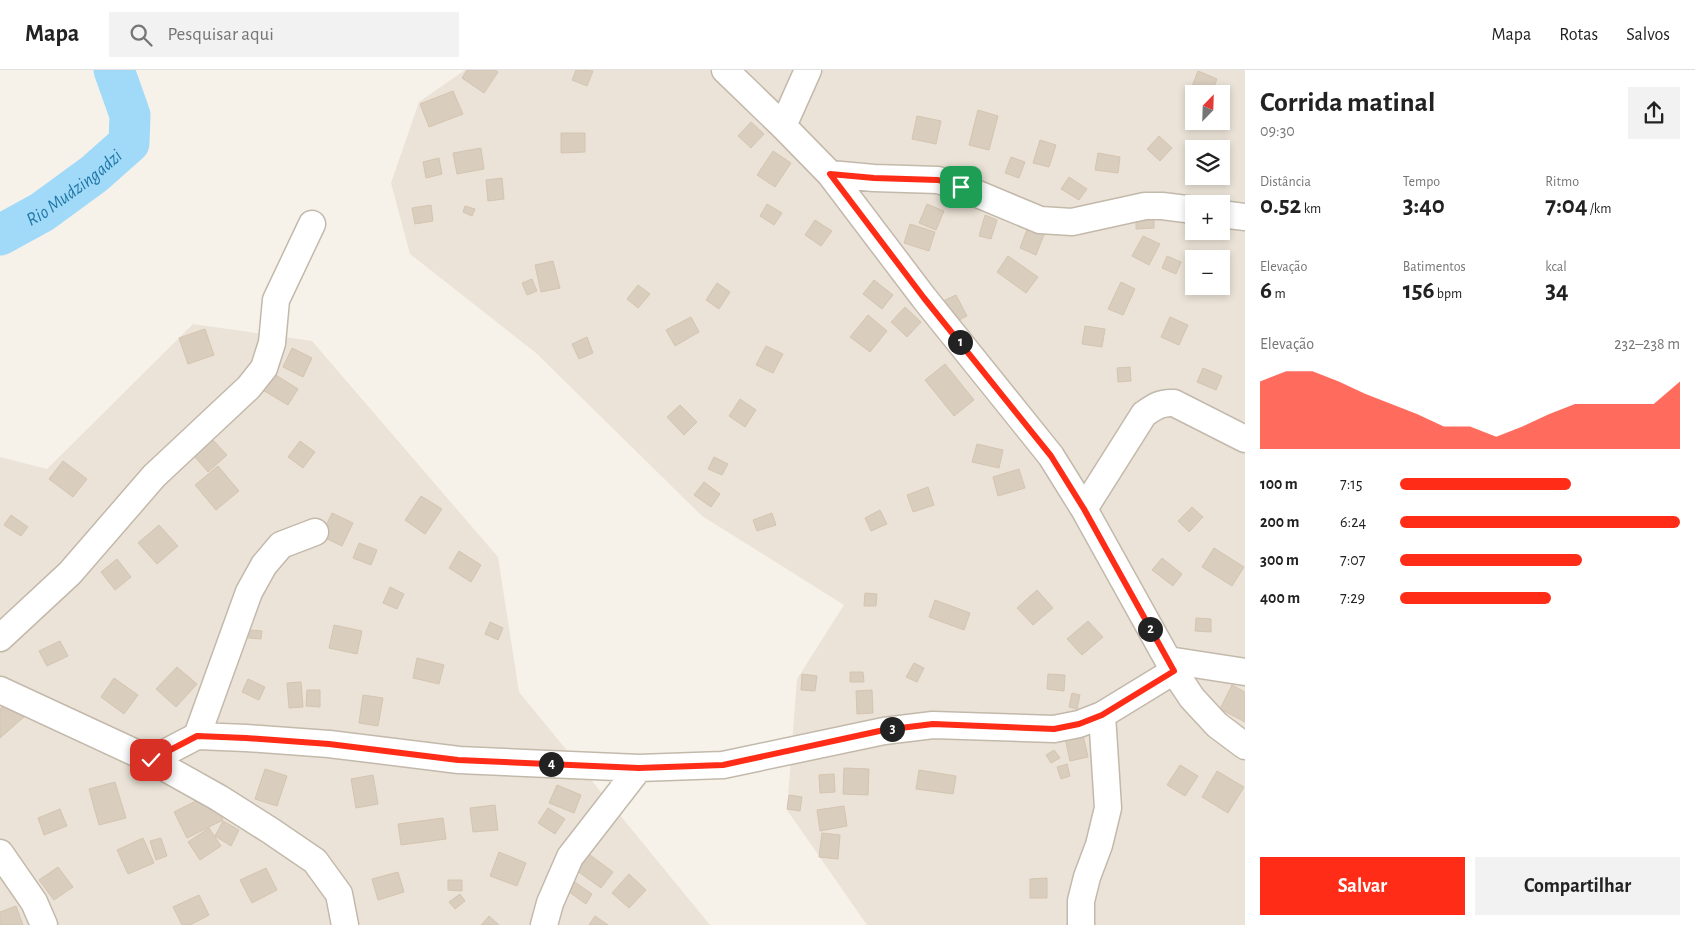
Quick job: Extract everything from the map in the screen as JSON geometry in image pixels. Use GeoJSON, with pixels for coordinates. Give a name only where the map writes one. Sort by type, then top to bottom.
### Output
{"type":"FeatureCollection","features":[{"type":"Feature","properties":{"kind":"street"},"geometry":{"type":"LineString","coordinates":[[725,70],[830,174],[924,298],[1051,456],[1084,509],[1171,666],[1192,698],[1217,725],[1245,746]]}},
{"type":"Feature","properties":{"kind":"street"},"geometry":{"type":"LineString","coordinates":[[783,126],[808,70]]}},
{"type":"Feature","properties":{"kind":"street"},"geometry":{"type":"LineString","coordinates":[[830,174],[874,178],[938,180],[961,187],[1040,220],[1072,222],[1145,206],[1185,209]]}},
{"type":"Feature","properties":{"kind":"street"},"geometry":{"type":"LineString","coordinates":[[1230,215],[1245,217]]}},
{"type":"Feature","properties":{"kind":"street"},"geometry":{"type":"LineString","coordinates":[[0,638],[70,573],[154,476],[249,387],[264,368],[272,343],[276,300],[312,224]]}},
{"type":"Feature","properties":{"kind":"street"},"geometry":{"type":"LineString","coordinates":[[1084,509],[1144,414],[1155,406],[1165,402],[1174,403],[1245,439]]}},
{"type":"Feature","properties":{"kind":"street"},"geometry":{"type":"LineString","coordinates":[[197,736],[249,592],[264,564],[281,545],[315,532]]}},
{"type":"Feature","properties":{"kind":"street"},"geometry":{"type":"LineString","coordinates":[[151,760],[197,736],[329,744],[458,760],[639,768],[723,765],[884,730],[933,724],[1054,729],[1079,724],[1102,715],[1171,666],[1245,672]]}},
{"type":"Feature","properties":{"kind":"street"},"geometry":{"type":"LineString","coordinates":[[0,690],[151,760],[271,830],[315,861],[339,894],[346,925]]}},
{"type":"Feature","properties":{"kind":"street"},"geometry":{"type":"LineString","coordinates":[[1081,925],[1081,901],[1099,846],[1108,808],[1102,715]]}},
{"type":"Feature","properties":{"kind":"street"},"geometry":{"type":"LineString","coordinates":[[544,925],[550,903],[570,857],[639,768]]}},
{"type":"Feature","properties":{"kind":"street"},"geometry":{"type":"LineString","coordinates":[[0,853],[34,902],[44,925]]}},
{"type":"Feature","properties":{"kind":"shaded area"},"geometry":{"type":"Polygon","coordinates":[[[465,70],[1245,70],[1245,925],[867,925],[787,810],[797,679],[844,605],[702,516],[536,353],[410,254],[391,183],[419,102],[465,70]]]}},
{"type":"Feature","properties":{"kind":"shaded area"},"geometry":{"type":"Polygon","coordinates":[[[193,324],[312,341],[498,557],[519,692],[710,925],[0,925],[0,457],[47,469],[193,324]]]}},
{"type":"Feature","properties":{"kind":"building"},"geometry":{"type":"Polygon","coordinates":[[[467,70],[495,70],[498,72],[484,93],[462,78],[467,70]]]}},
{"type":"Feature","properties":{"kind":"building"},"geometry":{"type":"Polygon","coordinates":[[[576,70],[593,71],[587,86],[572,80],[576,70]]]}},
{"type":"Feature","properties":{"kind":"building"},"geometry":{"type":"Polygon","coordinates":[[[1198,71],[1217,79],[1215,85],[1193,85],[1198,71]]]}},
{"type":"Feature","properties":{"kind":"building"},"geometry":{"type":"Polygon","coordinates":[[[453,91],[463,114],[429,127],[420,104],[453,91]]]}},
{"type":"Feature","properties":{"kind":"building"},"geometry":{"type":"Polygon","coordinates":[[[978,110],[998,116],[989,150],[969,145],[978,110]]]}},
{"type":"Feature","properties":{"kind":"building"},"geometry":{"type":"Polygon","coordinates":[[[917,116],[941,121],[936,144],[912,139],[917,116]]]}},
{"type":"Feature","properties":{"kind":"building"},"geometry":{"type":"Polygon","coordinates":[[[751,122],[764,134],[751,148],[738,136],[751,122]]]}},
{"type":"Feature","properties":{"kind":"building"},"geometry":{"type":"Polygon","coordinates":[[[561,133],[585,133],[585,152],[561,153],[561,133]]]}},
{"type":"Feature","properties":{"kind":"building"},"geometry":{"type":"Polygon","coordinates":[[[1159,136],[1172,148],[1160,161],[1147,149],[1159,136]]]}},
{"type":"Feature","properties":{"kind":"building"},"geometry":{"type":"Polygon","coordinates":[[[1040,140],[1056,145],[1049,167],[1033,163],[1040,140]]]}},
{"type":"Feature","properties":{"kind":"building"},"geometry":{"type":"Polygon","coordinates":[[[481,148],[484,169],[457,174],[453,153],[481,148]]]}},
{"type":"Feature","properties":{"kind":"building"},"geometry":{"type":"Polygon","coordinates":[[[773,151],[791,163],[775,187],[757,175],[773,151]]]}},
{"type":"Feature","properties":{"kind":"building"},"geometry":{"type":"Polygon","coordinates":[[[1098,153],[1120,157],[1118,173],[1095,170],[1098,153]]]}},
{"type":"Feature","properties":{"kind":"building"},"geometry":{"type":"Polygon","coordinates":[[[1011,157],[1025,162],[1019,178],[1005,173],[1011,157]]]}},
{"type":"Feature","properties":{"kind":"building"},"geometry":{"type":"Polygon","coordinates":[[[439,158],[442,174],[426,178],[423,162],[439,158]]]}},
{"type":"Feature","properties":{"kind":"building"},"geometry":{"type":"Polygon","coordinates":[[[1069,177],[1087,189],[1079,200],[1061,189],[1069,177]]]}},
{"type":"Feature","properties":{"kind":"building"},"geometry":{"type":"Polygon","coordinates":[[[502,178],[504,199],[488,201],[486,180],[502,178]]]}},
{"type":"Feature","properties":{"kind":"building"},"geometry":{"type":"Polygon","coordinates":[[[767,204],[782,213],[774,225],[760,216],[767,204]]]}},
{"type":"Feature","properties":{"kind":"building"},"geometry":{"type":"Polygon","coordinates":[[[927,204],[944,211],[936,230],[919,223],[927,204]]]}},
{"type":"Feature","properties":{"kind":"building"},"geometry":{"type":"Polygon","coordinates":[[[431,205],[433,221],[415,224],[412,208],[431,205]]]}},
{"type":"Feature","properties":{"kind":"building"},"geometry":{"type":"Polygon","coordinates":[[[465,206],[475,209],[472,216],[463,212],[465,206]]]}},
{"type":"Feature","properties":{"kind":"building"},"geometry":{"type":"Polygon","coordinates":[[[985,215],[997,220],[991,239],[979,236],[985,215]]]}},
{"type":"Feature","properties":{"kind":"building"},"geometry":{"type":"Polygon","coordinates":[[[1136,218],[1154,218],[1154,228],[1136,229],[1136,218]]]}},
{"type":"Feature","properties":{"kind":"building"},"geometry":{"type":"Polygon","coordinates":[[[815,220],[832,231],[821,246],[805,235],[815,220]]]}},
{"type":"Feature","properties":{"kind":"building"},"geometry":{"type":"Polygon","coordinates":[[[910,224],[935,232],[929,251],[904,243],[910,224]]]}},
{"type":"Feature","properties":{"kind":"building"},"geometry":{"type":"Polygon","coordinates":[[[1029,224],[1046,230],[1036,255],[1020,248],[1029,224]]]}},
{"type":"Feature","properties":{"kind":"building"},"geometry":{"type":"Polygon","coordinates":[[[1143,236],[1160,244],[1149,265],[1132,256],[1143,236]]]}},
{"type":"Feature","properties":{"kind":"building"},"geometry":{"type":"Polygon","coordinates":[[[1008,256],[1038,277],[1026,293],[997,272],[1008,256]]]}},
{"type":"Feature","properties":{"kind":"building"},"geometry":{"type":"Polygon","coordinates":[[[1167,256],[1181,262],[1176,274],[1162,268],[1167,256]]]}},
{"type":"Feature","properties":{"kind":"building"},"geometry":{"type":"Polygon","coordinates":[[[553,261],[560,288],[541,292],[535,265],[553,261]]]}},
{"type":"Feature","properties":{"kind":"building"},"geometry":{"type":"Polygon","coordinates":[[[532,279],[537,291],[527,295],[522,283],[532,279]]]}},
{"type":"Feature","properties":{"kind":"building"},"geometry":{"type":"Polygon","coordinates":[[[874,280],[893,295],[882,309],[863,294],[874,280]]]}},
{"type":"Feature","properties":{"kind":"building"},"geometry":{"type":"Polygon","coordinates":[[[1121,282],[1135,289],[1123,315],[1108,309],[1121,282]]]}},
{"type":"Feature","properties":{"kind":"building"},"geometry":{"type":"Polygon","coordinates":[[[717,283],[730,292],[719,309],[706,300],[717,283]]]}},
{"type":"Feature","properties":{"kind":"building"},"geometry":{"type":"Polygon","coordinates":[[[638,285],[650,294],[638,308],[627,299],[638,285]]]}},
{"type":"Feature","properties":{"kind":"building"},"geometry":{"type":"Polygon","coordinates":[[[956,295],[967,316],[953,323],[943,301],[956,295]]]}},
{"type":"Feature","properties":{"kind":"building"},"geometry":{"type":"Polygon","coordinates":[[[905,307],[921,322],[907,337],[891,322],[905,307]]]}},
{"type":"Feature","properties":{"kind":"building"},"geometry":{"type":"Polygon","coordinates":[[[868,315],[887,331],[870,352],[850,337],[868,315]]]}},
{"type":"Feature","properties":{"kind":"building"},"geometry":{"type":"Polygon","coordinates":[[[691,317],[699,332],[675,346],[666,330],[691,317]]]}},
{"type":"Feature","properties":{"kind":"building"},"geometry":{"type":"Polygon","coordinates":[[[1170,317],[1188,325],[1179,345],[1161,337],[1170,317]]]}},
{"type":"Feature","properties":{"kind":"building"},"geometry":{"type":"Polygon","coordinates":[[[1085,326],[1105,329],[1102,347],[1082,344],[1085,326]]]}},
{"type":"Feature","properties":{"kind":"building"},"geometry":{"type":"Polygon","coordinates":[[[205,329],[214,355],[188,364],[179,338],[205,329]]]}},
{"type":"Feature","properties":{"kind":"building"},"geometry":{"type":"Polygon","coordinates":[[[587,337],[593,353],[579,359],[572,344],[587,337]]]}},
{"type":"Feature","properties":{"kind":"building"},"geometry":{"type":"Polygon","coordinates":[[[766,346],[783,354],[773,373],[756,365],[766,346]]]}},
{"type":"Feature","properties":{"kind":"building"},"geometry":{"type":"Polygon","coordinates":[[[292,348],[312,358],[303,377],[283,367],[292,348]]]}},
{"type":"Feature","properties":{"kind":"building"},"geometry":{"type":"Polygon","coordinates":[[[945,364],[974,400],[954,416],[925,380],[945,364]]]}},
{"type":"Feature","properties":{"kind":"building"},"geometry":{"type":"Polygon","coordinates":[[[1130,367],[1131,381],[1118,382],[1117,368],[1130,367]]]}},
{"type":"Feature","properties":{"kind":"building"},"geometry":{"type":"Polygon","coordinates":[[[1203,368],[1222,376],[1216,390],[1197,382],[1203,368]]]}},
{"type":"Feature","properties":{"kind":"building"},"geometry":{"type":"Polygon","coordinates":[[[271,372],[298,389],[288,405],[261,389],[271,372]]]}},
{"type":"Feature","properties":{"kind":"building"},"geometry":{"type":"Polygon","coordinates":[[[740,399],[756,410],[745,427],[729,416],[740,399]]]}},
{"type":"Feature","properties":{"kind":"building"},"geometry":{"type":"Polygon","coordinates":[[[680,405],[697,422],[684,435],[667,417],[680,405]]]}},
{"type":"Feature","properties":{"kind":"building"},"geometry":{"type":"Polygon","coordinates":[[[212,439],[227,455],[208,472],[194,456],[212,439]]]}},
{"type":"Feature","properties":{"kind":"building"},"geometry":{"type":"Polygon","coordinates":[[[300,441],[315,452],[303,468],[288,457],[300,441]]]}},
{"type":"Feature","properties":{"kind":"building"},"geometry":{"type":"Polygon","coordinates":[[[977,444],[1003,450],[999,468],[972,462],[977,444]]]}},
{"type":"Feature","properties":{"kind":"building"},"geometry":{"type":"Polygon","coordinates":[[[714,457],[728,464],[722,475],[708,469],[714,457]]]}},
{"type":"Feature","properties":{"kind":"building"},"geometry":{"type":"Polygon","coordinates":[[[63,461],[87,479],[73,497],[49,479],[63,461]]]}},
{"type":"Feature","properties":{"kind":"building"},"geometry":{"type":"Polygon","coordinates":[[[218,466],[239,491],[216,510],[195,485],[218,466]]]}},
{"type":"Feature","properties":{"kind":"building"},"geometry":{"type":"Polygon","coordinates":[[[1019,469],[1025,488],[998,496],[993,477],[1019,469]]]}},
{"type":"Feature","properties":{"kind":"building"},"geometry":{"type":"Polygon","coordinates":[[[704,482],[720,494],[711,507],[694,495],[704,482]]]}},
{"type":"Feature","properties":{"kind":"building"},"geometry":{"type":"Polygon","coordinates":[[[928,487],[934,505],[913,512],[907,495],[928,487]]]}},
{"type":"Feature","properties":{"kind":"building"},"geometry":{"type":"Polygon","coordinates":[[[421,496],[442,509],[425,534],[405,520],[421,496]]]}},
{"type":"Feature","properties":{"kind":"building"},"geometry":{"type":"Polygon","coordinates":[[[1192,507],[1203,517],[1189,532],[1178,521],[1192,507]]]}},
{"type":"Feature","properties":{"kind":"building"},"geometry":{"type":"Polygon","coordinates":[[[880,510],[887,524],[871,531],[865,518],[880,510]]]}},
{"type":"Feature","properties":{"kind":"building"},"geometry":{"type":"Polygon","coordinates":[[[332,513],[353,523],[342,546],[321,536],[332,513]]]}},
{"type":"Feature","properties":{"kind":"building"},"geometry":{"type":"Polygon","coordinates":[[[772,513],[776,525],[757,531],[753,520],[772,513]]]}},
{"type":"Feature","properties":{"kind":"building"},"geometry":{"type":"Polygon","coordinates":[[[11,515],[28,527],[21,536],[4,525],[11,515]]]}},
{"type":"Feature","properties":{"kind":"building"},"geometry":{"type":"Polygon","coordinates":[[[159,525],[178,546],[157,564],[138,543],[159,525]]]}},
{"type":"Feature","properties":{"kind":"building"},"geometry":{"type":"Polygon","coordinates":[[[359,543],[377,550],[371,565],[353,558],[359,543]]]}},
{"type":"Feature","properties":{"kind":"building"},"geometry":{"type":"Polygon","coordinates":[[[1214,548],[1244,567],[1232,586],[1202,567],[1214,548]]]}},
{"type":"Feature","properties":{"kind":"building"},"geometry":{"type":"Polygon","coordinates":[[[459,551],[481,565],[471,582],[449,568],[459,551]]]}},
{"type":"Feature","properties":{"kind":"building"},"geometry":{"type":"Polygon","coordinates":[[[1162,558],[1182,574],[1173,586],[1152,570],[1162,558]]]}},
{"type":"Feature","properties":{"kind":"building"},"geometry":{"type":"Polygon","coordinates":[[[117,559],[131,577],[115,590],[101,572],[117,559]]]}},
{"type":"Feature","properties":{"kind":"building"},"geometry":{"type":"Polygon","coordinates":[[[390,587],[404,594],[397,609],[383,603],[390,587]]]}},
{"type":"Feature","properties":{"kind":"building"},"geometry":{"type":"Polygon","coordinates":[[[1037,590],[1053,608],[1033,625],[1017,608],[1037,590]]]}},
{"type":"Feature","properties":{"kind":"building"},"geometry":{"type":"Polygon","coordinates":[[[865,593],[877,594],[876,606],[864,606],[865,593]]]}},
{"type":"Feature","properties":{"kind":"building"},"geometry":{"type":"Polygon","coordinates":[[[935,600],[970,613],[964,630],[929,617],[935,600]]]}},
{"type":"Feature","properties":{"kind":"building"},"geometry":{"type":"Polygon","coordinates":[[[1196,618],[1211,619],[1211,632],[1195,631],[1196,618]]]}},
{"type":"Feature","properties":{"kind":"building"},"geometry":{"type":"Polygon","coordinates":[[[1088,621],[1103,637],[1082,655],[1067,639],[1088,621]]]}},
{"type":"Feature","properties":{"kind":"building"},"geometry":{"type":"Polygon","coordinates":[[[490,622],[503,628],[498,640],[485,634],[490,622]]]}},
{"type":"Feature","properties":{"kind":"building"},"geometry":{"type":"Polygon","coordinates":[[[334,625],[362,631],[357,654],[329,648],[334,625]]]}},
{"type":"Feature","properties":{"kind":"building"},"geometry":{"type":"Polygon","coordinates":[[[239,629],[262,631],[261,639],[238,637],[239,629]]]}},
{"type":"Feature","properties":{"kind":"building"},"geometry":{"type":"Polygon","coordinates":[[[60,641],[68,656],[47,666],[39,651],[60,641]]]}},
{"type":"Feature","properties":{"kind":"building"},"geometry":{"type":"Polygon","coordinates":[[[417,658],[444,665],[439,684],[413,678],[417,658]]]}},
{"type":"Feature","properties":{"kind":"building"},"geometry":{"type":"Polygon","coordinates":[[[914,663],[924,668],[917,682],[906,677],[914,663]]]}},
{"type":"Feature","properties":{"kind":"building"},"geometry":{"type":"Polygon","coordinates":[[[177,667],[197,684],[176,707],[156,689],[177,667]]]}},
{"type":"Feature","properties":{"kind":"building"},"geometry":{"type":"Polygon","coordinates":[[[850,672],[863,672],[864,682],[850,682],[850,672]]]}},
{"type":"Feature","properties":{"kind":"building"},"geometry":{"type":"Polygon","coordinates":[[[802,674],[817,676],[815,691],[801,690],[802,674]]]}},
{"type":"Feature","properties":{"kind":"building"},"geometry":{"type":"Polygon","coordinates":[[[1048,674],[1065,675],[1064,691],[1047,689],[1048,674]]]}},
{"type":"Feature","properties":{"kind":"building"},"geometry":{"type":"Polygon","coordinates":[[[114,678],[138,695],[124,714],[101,697],[114,678]]]}},
{"type":"Feature","properties":{"kind":"building"},"geometry":{"type":"Polygon","coordinates":[[[248,679],[265,687],[259,700],[242,692],[248,679]]]}},
{"type":"Feature","properties":{"kind":"building"},"geometry":{"type":"Polygon","coordinates":[[[301,682],[303,707],[289,708],[287,683],[301,682]]]}},
{"type":"Feature","properties":{"kind":"building"},"geometry":{"type":"Polygon","coordinates":[[[1232,685],[1245,692],[1245,722],[1220,709],[1232,685]]]}},
{"type":"Feature","properties":{"kind":"building"},"geometry":{"type":"Polygon","coordinates":[[[307,690],[320,690],[320,707],[306,706],[307,690]]]}},
{"type":"Feature","properties":{"kind":"building"},"geometry":{"type":"Polygon","coordinates":[[[872,690],[873,713],[857,714],[856,691],[872,690]]]}},
{"type":"Feature","properties":{"kind":"building"},"geometry":{"type":"Polygon","coordinates":[[[1072,693],[1080,695],[1077,709],[1069,707],[1072,693]]]}},
{"type":"Feature","properties":{"kind":"building"},"geometry":{"type":"Polygon","coordinates":[[[363,695],[383,698],[378,726],[359,723],[363,695]]]}},
{"type":"Feature","properties":{"kind":"building"},"geometry":{"type":"Polygon","coordinates":[[[10,700],[24,717],[0,738],[0,709],[10,700]]]}},
{"type":"Feature","properties":{"kind":"building"},"geometry":{"type":"Polygon","coordinates":[[[1083,735],[1088,757],[1070,761],[1065,738],[1083,735]]]}},
{"type":"Feature","properties":{"kind":"building"},"geometry":{"type":"Polygon","coordinates":[[[1054,750],[1060,758],[1051,763],[1046,755],[1054,750]]]}},
{"type":"Feature","properties":{"kind":"building"},"geometry":{"type":"Polygon","coordinates":[[[1067,764],[1070,776],[1061,779],[1057,767],[1067,764]]]}},
{"type":"Feature","properties":{"kind":"building"},"geometry":{"type":"Polygon","coordinates":[[[1180,765],[1198,776],[1185,796],[1167,785],[1180,765]]]}},
{"type":"Feature","properties":{"kind":"building"},"geometry":{"type":"Polygon","coordinates":[[[844,768],[869,769],[868,795],[843,794],[844,768]]]}},
{"type":"Feature","properties":{"kind":"building"},"geometry":{"type":"Polygon","coordinates":[[[265,769],[287,776],[277,806],[255,799],[265,769]]]}},
{"type":"Feature","properties":{"kind":"building"},"geometry":{"type":"Polygon","coordinates":[[[919,770],[956,776],[953,794],[916,789],[919,770]]]}},
{"type":"Feature","properties":{"kind":"building"},"geometry":{"type":"Polygon","coordinates":[[[1217,771],[1244,787],[1228,813],[1202,797],[1217,771]]]}},
{"type":"Feature","properties":{"kind":"building"},"geometry":{"type":"Polygon","coordinates":[[[834,774],[835,792],[820,793],[819,775],[834,774]]]}},
{"type":"Feature","properties":{"kind":"building"},"geometry":{"type":"Polygon","coordinates":[[[373,775],[378,804],[356,808],[351,779],[373,775]]]}},
{"type":"Feature","properties":{"kind":"building"},"geometry":{"type":"Polygon","coordinates":[[[115,782],[126,818],[99,825],[89,789],[115,782]]]}},
{"type":"Feature","properties":{"kind":"building"},"geometry":{"type":"Polygon","coordinates":[[[557,785],[581,795],[574,813],[549,803],[557,785]]]}},
{"type":"Feature","properties":{"kind":"building"},"geometry":{"type":"Polygon","coordinates":[[[210,794],[223,820],[187,838],[174,812],[210,794]]]}},
{"type":"Feature","properties":{"kind":"building"},"geometry":{"type":"Polygon","coordinates":[[[789,795],[802,797],[800,811],[787,809],[789,795]]]}},
{"type":"Feature","properties":{"kind":"building"},"geometry":{"type":"Polygon","coordinates":[[[495,805],[498,830],[473,832],[470,808],[495,805]]]}},
{"type":"Feature","properties":{"kind":"building"},"geometry":{"type":"Polygon","coordinates":[[[844,806],[847,826],[820,831],[817,810],[844,806]]]}},
{"type":"Feature","properties":{"kind":"building"},"geometry":{"type":"Polygon","coordinates":[[[548,808],[565,819],[555,834],[538,823],[548,808]]]}},
{"type":"Feature","properties":{"kind":"building"},"geometry":{"type":"Polygon","coordinates":[[[60,809],[67,826],[44,835],[38,818],[60,809]]]}},
{"type":"Feature","properties":{"kind":"building"},"geometry":{"type":"Polygon","coordinates":[[[443,818],[446,839],[401,845],[398,824],[443,818]]]}},
{"type":"Feature","properties":{"kind":"building"},"geometry":{"type":"Polygon","coordinates":[[[223,821],[239,830],[231,846],[215,836],[223,821]]]}},
{"type":"Feature","properties":{"kind":"building"},"geometry":{"type":"Polygon","coordinates":[[[209,828],[221,846],[200,860],[188,842],[209,828]]]}},
{"type":"Feature","properties":{"kind":"building"},"geometry":{"type":"Polygon","coordinates":[[[822,833],[840,835],[838,859],[819,857],[822,833]]]}},
{"type":"Feature","properties":{"kind":"building"},"geometry":{"type":"Polygon","coordinates":[[[143,838],[154,863],[128,874],[117,850],[143,838]]]}},
{"type":"Feature","properties":{"kind":"building"},"geometry":{"type":"Polygon","coordinates":[[[161,838],[167,856],[156,860],[150,841],[161,838]]]}},
{"type":"Feature","properties":{"kind":"building"},"geometry":{"type":"Polygon","coordinates":[[[582,849],[613,872],[601,888],[569,865],[582,849]]]}},
{"type":"Feature","properties":{"kind":"building"},"geometry":{"type":"Polygon","coordinates":[[[499,852],[526,863],[517,886],[490,876],[499,852]]]}},
{"type":"Feature","properties":{"kind":"building"},"geometry":{"type":"Polygon","coordinates":[[[58,867],[73,887],[54,900],[39,880],[58,867]]]}},
{"type":"Feature","properties":{"kind":"building"},"geometry":{"type":"Polygon","coordinates":[[[266,868],[277,890],[252,903],[240,880],[266,868]]]}},
{"type":"Feature","properties":{"kind":"building"},"geometry":{"type":"Polygon","coordinates":[[[398,872],[404,892],[378,900],[372,879],[398,872]]]}},
{"type":"Feature","properties":{"kind":"building"},"geometry":{"type":"Polygon","coordinates":[[[629,874],[646,890],[629,908],[612,893],[629,874]]]}},
{"type":"Feature","properties":{"kind":"building"},"geometry":{"type":"Polygon","coordinates":[[[1047,878],[1047,898],[1030,898],[1030,879],[1047,878]]]}},
{"type":"Feature","properties":{"kind":"building"},"geometry":{"type":"Polygon","coordinates":[[[448,880],[462,880],[462,891],[448,890],[448,880]]]}},
{"type":"Feature","properties":{"kind":"building"},"geometry":{"type":"Polygon","coordinates":[[[572,880],[592,894],[586,904],[565,889],[572,880]]]}},
{"type":"Feature","properties":{"kind":"building"},"geometry":{"type":"Polygon","coordinates":[[[460,894],[465,901],[455,909],[449,902],[460,894]]]}},
{"type":"Feature","properties":{"kind":"building"},"geometry":{"type":"Polygon","coordinates":[[[199,895],[209,915],[190,925],[182,925],[173,907],[199,895]]]}},
{"type":"Feature","properties":{"kind":"building"},"geometry":{"type":"Polygon","coordinates":[[[16,906],[23,925],[0,925],[0,912],[16,906]]]}},
{"type":"Feature","properties":{"kind":"building"},"geometry":{"type":"Polygon","coordinates":[[[489,916],[499,925],[481,925],[489,916]]]}},
{"type":"Feature","properties":{"kind":"building"},"geometry":{"type":"Polygon","coordinates":[[[595,916],[608,925],[589,925],[595,916]]]}},
{"type":"Feature","properties":{"kind":"waterway","name":"Rio Mudzingadzi"},"geometry":{"type":"LineString","coordinates":[[0,235],[42,212],[94,174],[129,143],[130,115],[114,70]]}},
{"type":"Feature","properties":{"kind":"route"},"geometry":{"type":"LineString","coordinates":[[151,760],[197,736],[329,744],[458,760],[639,768],[723,765],[884,730],[933,724],[1054,729],[1079,724],[1102,715],[1174,671],[1084,509],[1051,456],[924,298],[830,174],[874,178],[938,180],[961,187]]}}]}
